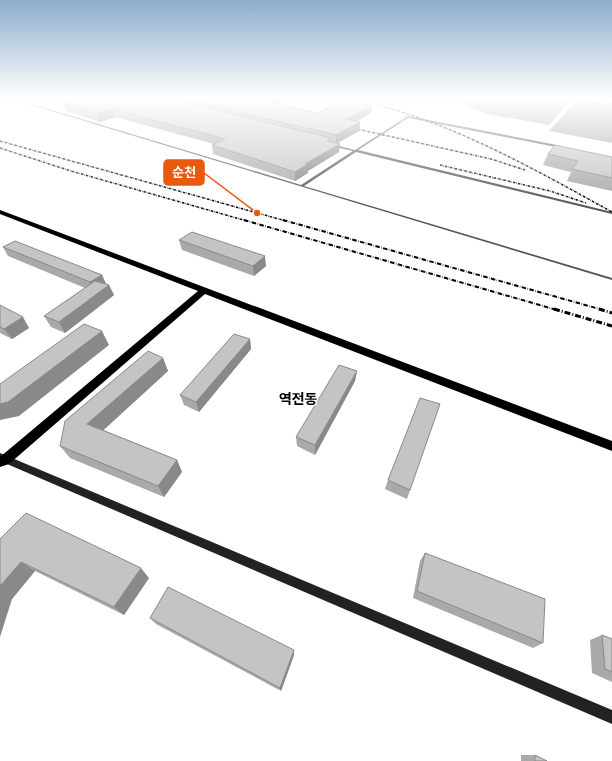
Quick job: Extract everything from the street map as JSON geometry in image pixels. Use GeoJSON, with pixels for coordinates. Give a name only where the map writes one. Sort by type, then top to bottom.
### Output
{"type":"FeatureCollection","features":[{"type":"Feature","properties":{"kind":"main road"},"geometry":{"type":"LineString","coordinates":[[0,212],[203,291],[612,446]]}},
{"type":"Feature","properties":{"kind":"main road"},"geometry":{"type":"LineString","coordinates":[[203,291],[2,460],[612,717]]}},
{"type":"Feature","properties":{"kind":"lane"},"geometry":{"type":"LineString","coordinates":[[127,134],[612,279]]}},
{"type":"Feature","properties":{"kind":"lane"},"geometry":{"type":"LineString","coordinates":[[301,186],[383,134]]}},
{"type":"Feature","properties":{"kind":"lane"},"geometry":{"type":"LineString","coordinates":[[492,134],[566,148]]}},
{"type":"Feature","properties":{"kind":"lane"},"geometry":{"type":"LineString","coordinates":[[326,144],[612,213]]}},
{"type":"Feature","properties":{"kind":"shaded area"},"geometry":{"type":"Polygon","coordinates":[[[562,134],[612,134],[612,143],[562,134]]]}},
{"type":"Feature","properties":{"kind":"building"},"geometry":{"type":"Polygon","coordinates":[[[205,134],[313,134],[331,138],[327,141],[340,144],[305,164],[308,164],[295,172],[212,145],[225,139],[205,134]]]}},
{"type":"Feature","properties":{"kind":"building"},"geometry":{"type":"Polygon","coordinates":[[[555,145],[612,157],[612,178],[572,169],[578,161],[548,154],[555,145]]]}},
{"type":"Feature","properties":{"kind":"building"},"geometry":{"type":"Polygon","coordinates":[[[192,232],[265,256],[253,266],[179,240],[192,232]]]}},
{"type":"Feature","properties":{"kind":"building"},"geometry":{"type":"Polygon","coordinates":[[[15,241],[102,275],[90,282],[3,247],[15,241]]]}},
{"type":"Feature","properties":{"kind":"building"},"geometry":{"type":"Polygon","coordinates":[[[95,281],[109,285],[59,322],[44,316],[95,281]]]}},
{"type":"Feature","properties":{"kind":"building"},"geometry":{"type":"Polygon","coordinates":[[[0,305],[23,317],[4,329],[0,327],[0,305]]]}},
{"type":"Feature","properties":{"kind":"building"},"geometry":{"type":"Polygon","coordinates":[[[84,324],[102,331],[8,402],[0,404],[0,384],[84,324]]]}},
{"type":"Feature","properties":{"kind":"building"},"geometry":{"type":"Polygon","coordinates":[[[234,334],[250,339],[196,402],[180,395],[234,334]]]}},
{"type":"Feature","properties":{"kind":"building"},"geometry":{"type":"Polygon","coordinates":[[[148,351],[163,358],[87,424],[177,460],[158,486],[60,446],[65,421],[148,351]]]}},
{"type":"Feature","properties":{"kind":"building"},"geometry":{"type":"Polygon","coordinates":[[[339,365],[357,371],[315,445],[296,437],[339,365]]]}},
{"type":"Feature","properties":{"kind":"building"},"geometry":{"type":"Polygon","coordinates":[[[420,398],[440,404],[410,490],[388,480],[420,398]]]}},
{"type":"Feature","properties":{"kind":"building"},"geometry":{"type":"Polygon","coordinates":[[[26,513],[141,568],[114,607],[21,562],[0,586],[0,539],[26,513]]]}},
{"type":"Feature","properties":{"kind":"building"},"geometry":{"type":"Polygon","coordinates":[[[425,553],[545,599],[543,643],[417,591],[425,553]]]}},
{"type":"Feature","properties":{"kind":"building"},"geometry":{"type":"Polygon","coordinates":[[[168,587],[294,650],[280,688],[150,618],[168,587]]]}},
{"type":"Feature","properties":{"kind":"building"},"geometry":{"type":"Polygon","coordinates":[[[602,635],[612,639],[612,672],[605,669],[602,635]]]}},
{"type":"Feature","properties":{"kind":"building"},"geometry":{"type":"Polygon","coordinates":[[[535,755],[547,761],[535,761],[535,755]]]}},
{"type":"Feature","properties":{"kind":"railway"},"geometry":{"type":"LineString","coordinates":[[377,134],[491,159],[525,170]]}},
{"type":"Feature","properties":{"kind":"railway"},"geometry":{"type":"LineString","coordinates":[[458,134],[498,151],[612,212]]}},
{"type":"Feature","properties":{"kind":"railway"},"geometry":{"type":"LineString","coordinates":[[0,141],[286,221]]}},
{"type":"Feature","properties":{"kind":"railway"},"geometry":{"type":"LineString","coordinates":[[0,148],[71,171],[247,221]]}},
{"type":"Feature","properties":{"kind":"railway"},"geometry":{"type":"LineString","coordinates":[[440,165],[550,191],[586,203]]}},
{"type":"Feature","properties":{"kind":"railway"},"geometry":{"type":"LineString","coordinates":[[244,220],[557,310]]}},
{"type":"Feature","properties":{"kind":"railway"},"geometry":{"type":"LineString","coordinates":[[283,220],[603,310]]}},
{"type":"Feature","properties":{"kind":"railway"},"geometry":{"type":"LineString","coordinates":[[554,309],[612,326]]}},
{"type":"Feature","properties":{"kind":"railway"},"geometry":{"type":"LineString","coordinates":[[599,309],[612,313]]}},
{"type":"Feature","properties":{"kind":"place","name":"순천"},"geometry":{"type":"Point","coordinates":[257,213]}},
{"type":"Feature","properties":{"kind":"district","name":"역전동"},"geometry":{"type":"Point","coordinates":[298,399]}}]}
